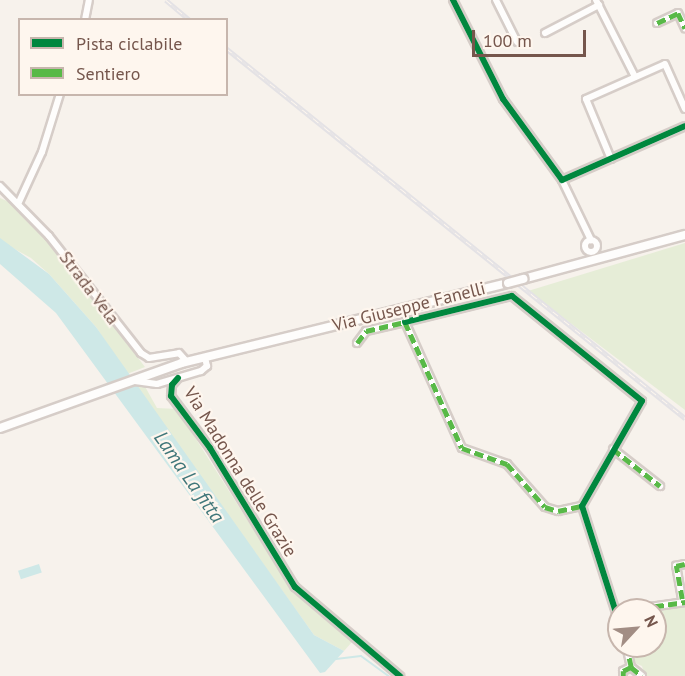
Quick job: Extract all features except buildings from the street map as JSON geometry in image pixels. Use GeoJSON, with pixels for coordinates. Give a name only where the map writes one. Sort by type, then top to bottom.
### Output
{"type":"FeatureCollection","features":[{"type":"Feature","properties":{"kind":"main road","name":"Via Giuseppe Fanelli"},"geometry":{"type":"LineString","coordinates":[[0,428],[132,379],[187,362],[508,283],[685,235]]}},
{"type":"Feature","properties":{"kind":"street"},"geometry":{"type":"LineString","coordinates":[[85,18],[89,0]]}},
{"type":"Feature","properties":{"kind":"street"},"geometry":{"type":"LineString","coordinates":[[453,0],[503,99],[562,180],[591,240]]}},
{"type":"Feature","properties":{"kind":"street"},"geometry":{"type":"LineString","coordinates":[[496,0],[517,42]]}},
{"type":"Feature","properties":{"kind":"street"},"geometry":{"type":"LineString","coordinates":[[544,33],[597,3],[635,77]]}},
{"type":"Feature","properties":{"kind":"street"},"geometry":{"type":"LineString","coordinates":[[657,23],[678,13],[685,28]]}},
{"type":"Feature","properties":{"kind":"street"},"geometry":{"type":"LineString","coordinates":[[611,159],[586,99],[665,64],[685,109]]}},
{"type":"Feature","properties":{"kind":"street"},"geometry":{"type":"LineString","coordinates":[[19,202],[42,152],[59,96]]}},
{"type":"Feature","properties":{"kind":"street"},"geometry":{"type":"LineString","coordinates":[[562,180],[685,126]]}},
{"type":"Feature","properties":{"kind":"street","name":"Strada Vela"},"geometry":{"type":"LineString","coordinates":[[0,186],[19,202],[136,350],[149,358],[179,353],[187,362]]}},
{"type":"Feature","properties":{"kind":"street"},"geometry":{"type":"LineString","coordinates":[[357,343],[366,331],[512,296],[642,401],[582,506],[613,598]]}},
{"type":"Feature","properties":{"kind":"street"},"geometry":{"type":"LineString","coordinates":[[405,322],[462,448],[507,464],[544,507],[558,511],[582,506]]}},
{"type":"Feature","properties":{"kind":"street","name":"Via Madonna delle Grazie"},"geometry":{"type":"LineString","coordinates":[[205,358],[206,369],[178,378],[172,385],[171,396],[210,448],[295,588],[400,676]]}},
{"type":"Feature","properties":{"kind":"street"},"geometry":{"type":"LineString","coordinates":[[132,379],[156,384],[178,378]]}},
{"type":"Feature","properties":{"kind":"street"},"geometry":{"type":"LineString","coordinates":[[613,449],[660,486]]}},
{"type":"Feature","properties":{"kind":"street"},"geometry":{"type":"LineString","coordinates":[[667,604],[683,601],[676,566],[685,564]]}},
{"type":"Feature","properties":{"kind":"street"},"geometry":{"type":"LineString","coordinates":[[629,658],[631,667],[642,676]]}},
{"type":"Feature","properties":{"kind":"street"},"geometry":{"type":"LineString","coordinates":[[623,676],[623,671],[631,667]]}},
{"type":"Feature","properties":{"kind":"green space"},"geometry":{"type":"Polygon","coordinates":[[[0,198],[16,205],[49,241],[145,367],[127,374],[96,327],[49,274],[31,258],[0,241],[0,198]]]}},
{"type":"Feature","properties":{"kind":"green space"},"geometry":{"type":"Polygon","coordinates":[[[685,243],[685,410],[528,291],[685,243]]]}},
{"type":"Feature","properties":{"kind":"green space"},"geometry":{"type":"Polygon","coordinates":[[[143,383],[157,408],[177,409],[291,589],[352,642],[344,651],[314,635],[135,386],[143,383]]]}},
{"type":"Feature","properties":{"kind":"green space"},"geometry":{"type":"Polygon","coordinates":[[[681,604],[685,606],[685,676],[645,676],[642,666],[635,663],[633,658],[667,658],[667,607],[681,604]]]}},
{"type":"Feature","properties":{"kind":"water","name":"Lama La fitta"},"geometry":{"type":"Polygon","coordinates":[[[0,238],[49,274],[96,327],[314,635],[344,651],[325,672],[320,673],[56,313],[0,264],[0,238]]]}},
{"type":"Feature","properties":{"kind":"water"},"geometry":{"type":"Polygon","coordinates":[[[39,564],[42,573],[21,579],[18,571],[39,564]]]}},
{"type":"Feature","properties":{"kind":"waterway","name":"Lama La fitta"},"geometry":{"type":"LineString","coordinates":[[336,659],[361,656],[389,676]]}},
{"type":"Feature","properties":{"kind":"railway"},"geometry":{"type":"LineString","coordinates":[[166,0],[188,18]]}},
{"type":"Feature","properties":{"kind":"railway"},"geometry":{"type":"LineString","coordinates":[[228,50],[685,418]]}},
{"type":"Feature","properties":{"kind":"marked path"},"geometry":{"type":"LineString","coordinates":[[657,23],[678,13],[685,28]]}},
{"type":"Feature","properties":{"kind":"marked path"},"geometry":{"type":"LineString","coordinates":[[357,343],[366,331],[405,322],[462,448],[507,464],[545,507],[558,511],[582,506]]}},
{"type":"Feature","properties":{"kind":"marked path"},"geometry":{"type":"LineString","coordinates":[[613,449],[660,486]]}},
{"type":"Feature","properties":{"kind":"marked path"},"geometry":{"type":"LineString","coordinates":[[682,599],[676,566],[685,564]]}},
{"type":"Feature","properties":{"kind":"marked path"},"geometry":{"type":"LineString","coordinates":[[667,605],[685,602]]}},
{"type":"Feature","properties":{"kind":"marked path"},"geometry":{"type":"LineString","coordinates":[[623,676],[623,671],[631,667],[629,658]]}},
{"type":"Feature","properties":{"kind":"marked path"},"geometry":{"type":"LineString","coordinates":[[631,667],[642,676]]}},
{"type":"Feature","properties":{"kind":"cycle path"},"geometry":{"type":"LineString","coordinates":[[453,0],[503,99],[562,180],[685,126]]}},
{"type":"Feature","properties":{"kind":"cycle path"},"geometry":{"type":"LineString","coordinates":[[405,322],[512,296],[642,401],[582,506],[611,598]]}},
{"type":"Feature","properties":{"kind":"cycle path"},"geometry":{"type":"LineString","coordinates":[[178,378],[172,385],[171,396],[210,448],[295,587],[400,676]]}}]}
